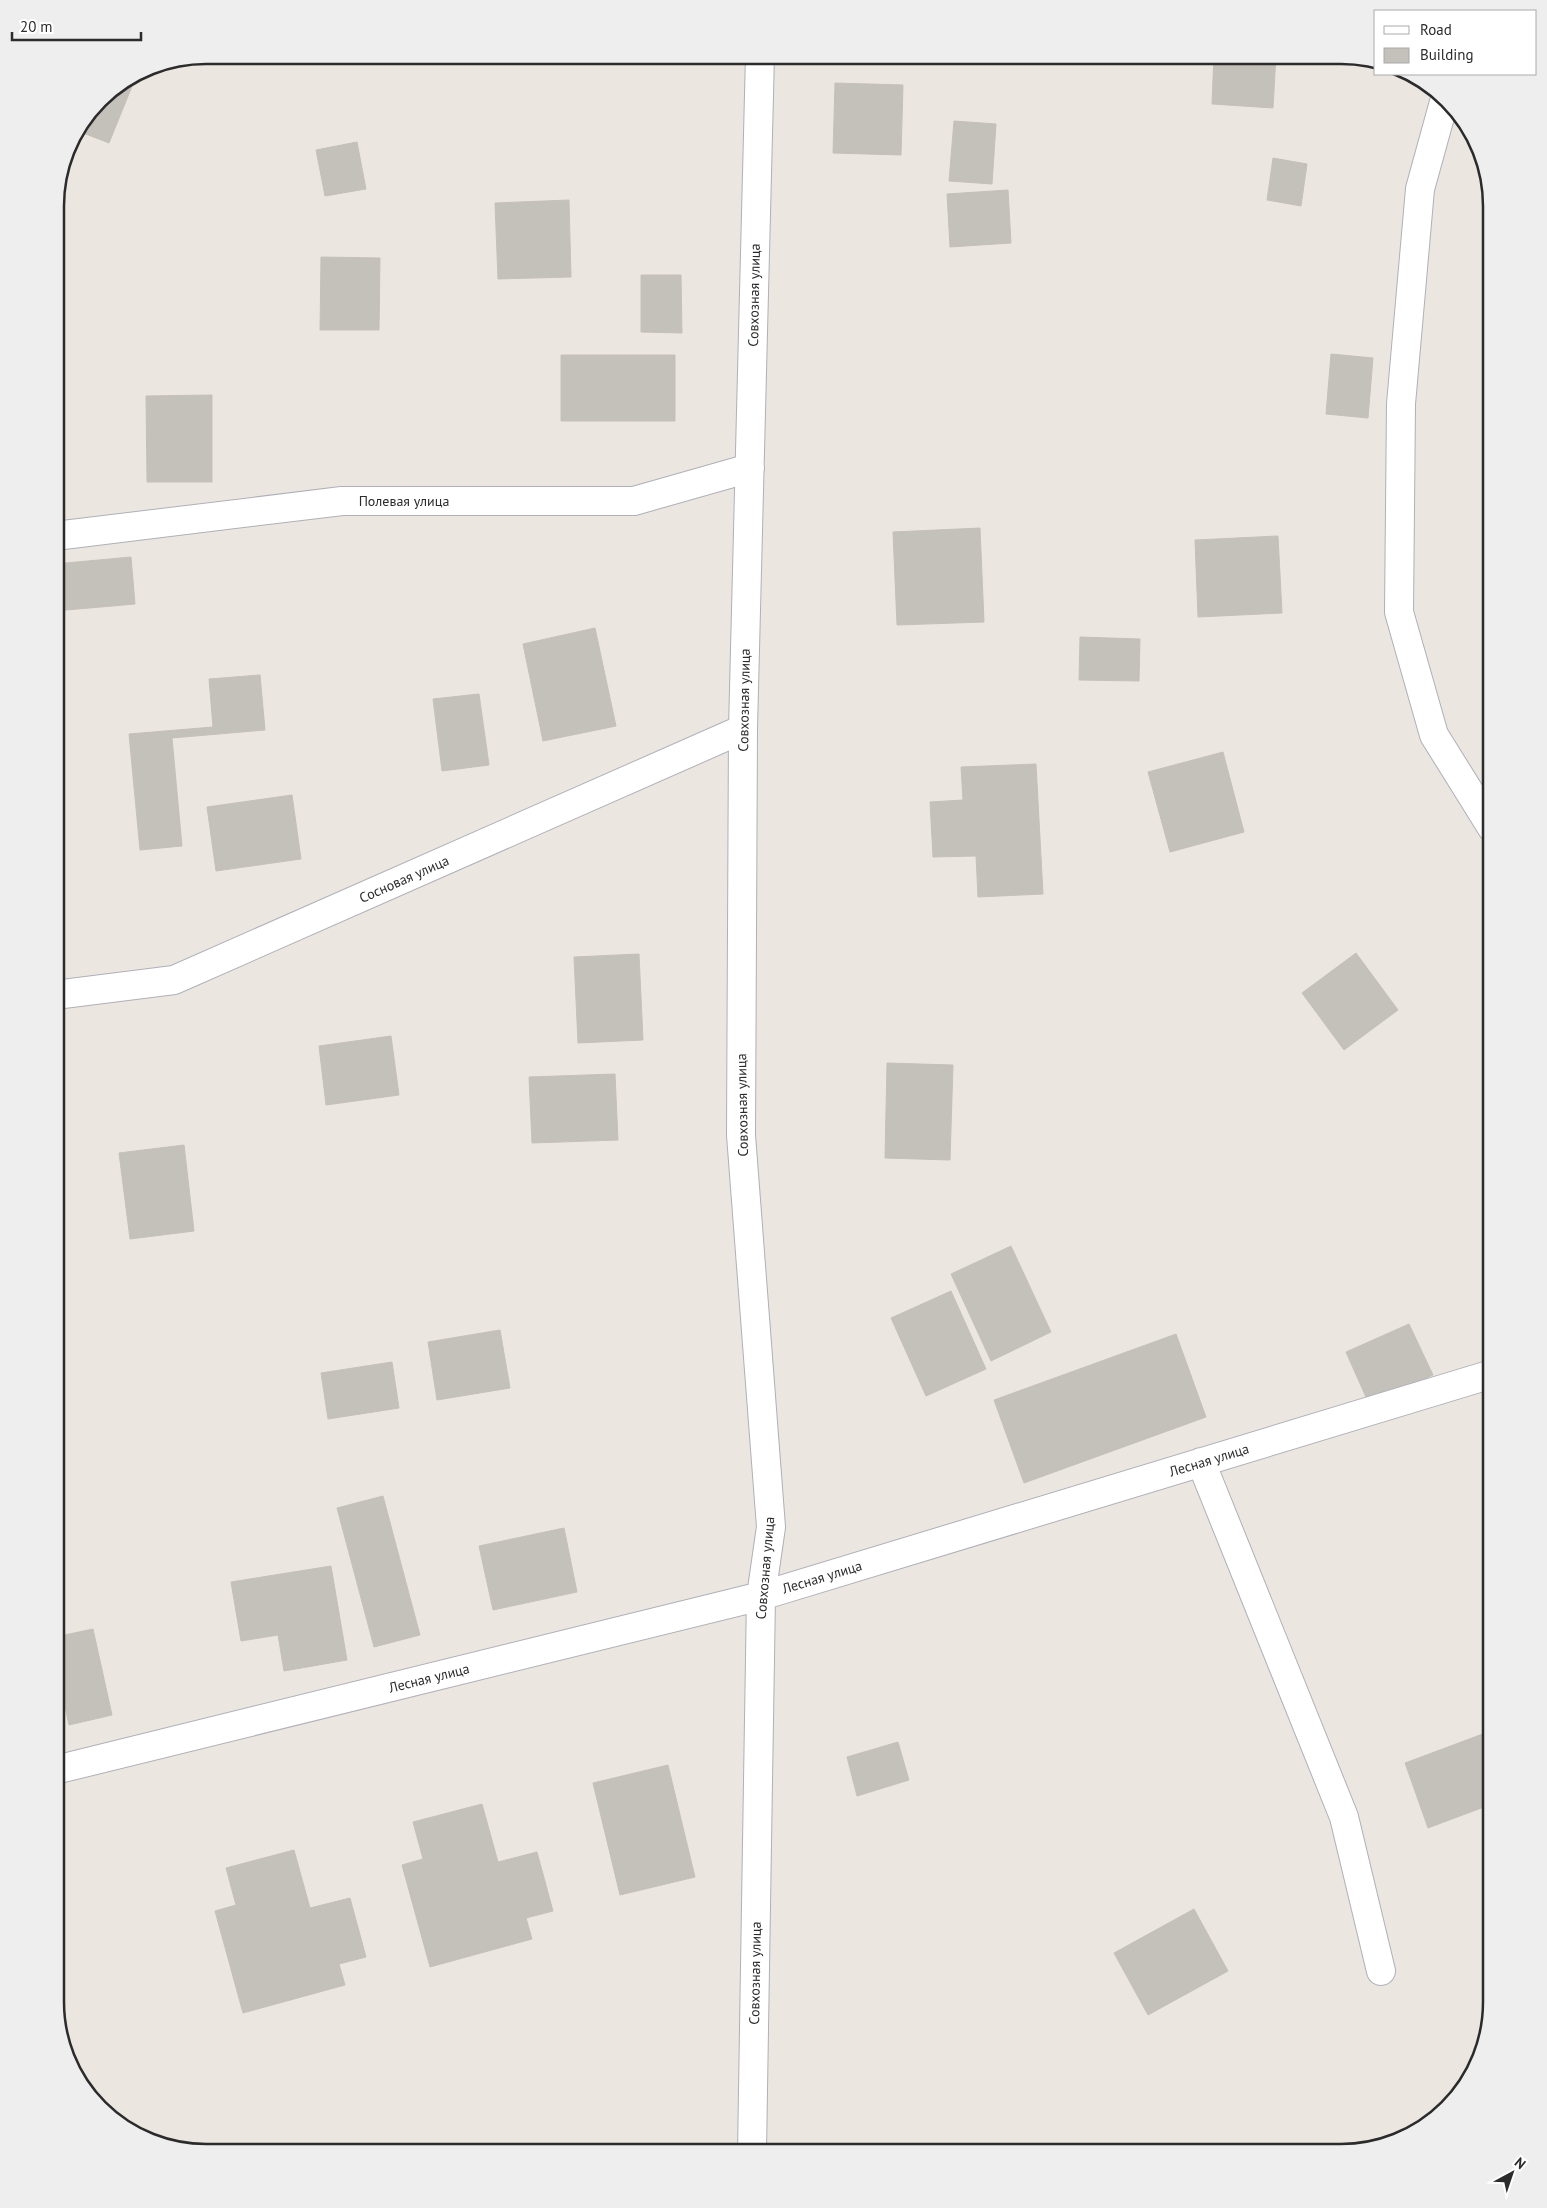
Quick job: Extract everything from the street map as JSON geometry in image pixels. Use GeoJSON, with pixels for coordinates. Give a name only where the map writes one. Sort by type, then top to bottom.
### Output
{"type":"FeatureCollection","features":[{"type":"Feature","properties":{"kind":"street","name":"Совхозная улица"},"geometry":{"type":"LineString","coordinates":[[752,2144],[761,1596],[771,1527],[741,1135],[743,729],[760,64]]}},
{"type":"Feature","properties":{"kind":"street"},"geometry":{"type":"LineString","coordinates":[[1443,107],[1420,189],[1401,404],[1399,612],[1434,735],[1483,814]]}},
{"type":"Feature","properties":{"kind":"street","name":"Полевая улица"},"geometry":{"type":"LineString","coordinates":[[64,535],[342,501],[634,501],[750,468]]}},
{"type":"Feature","properties":{"kind":"street","name":"Сосновая улица"},"geometry":{"type":"LineString","coordinates":[[64,994],[174,980],[743,729]]}},
{"type":"Feature","properties":{"kind":"street","name":"Лесная улица"},"geometry":{"type":"LineString","coordinates":[[64,1768],[761,1596],[1483,1377]]}},
{"type":"Feature","properties":{"kind":"street"},"geometry":{"type":"LineString","coordinates":[[1201,1462],[1344,1817],[1381,1971]]}},
{"type":"Feature","properties":{"kind":"building"},"geometry":{"type":"Polygon","coordinates":[[[1214,64],[1275,64],[1273,108],[1212,104],[1214,64]]]}},
{"type":"Feature","properties":{"kind":"building"},"geometry":{"type":"Polygon","coordinates":[[[835,83],[903,85],[901,155],[833,153],[835,83]]]}},
{"type":"Feature","properties":{"kind":"building"},"geometry":{"type":"Polygon","coordinates":[[[133,84],[109,143],[84,133],[99,112],[119,93],[133,84]]]}},
{"type":"Feature","properties":{"kind":"building"},"geometry":{"type":"Polygon","coordinates":[[[954,121],[996,124],[992,184],[949,181],[954,121]]]}},
{"type":"Feature","properties":{"kind":"building"},"geometry":{"type":"Polygon","coordinates":[[[357,142],[366,189],[325,196],[316,150],[357,142]]]}},
{"type":"Feature","properties":{"kind":"building"},"geometry":{"type":"Polygon","coordinates":[[[1273,158],[1307,164],[1301,206],[1267,200],[1273,158]]]}},
{"type":"Feature","properties":{"kind":"building"},"geometry":{"type":"Polygon","coordinates":[[[1008,190],[1011,243],[950,247],[947,194],[1008,190]]]}},
{"type":"Feature","properties":{"kind":"building"},"geometry":{"type":"Polygon","coordinates":[[[569,200],[571,277],[498,279],[495,203],[569,200]]]}},
{"type":"Feature","properties":{"kind":"building"},"geometry":{"type":"Polygon","coordinates":[[[321,257],[380,258],[379,330],[320,330],[321,257]]]}},
{"type":"Feature","properties":{"kind":"building"},"geometry":{"type":"Polygon","coordinates":[[[641,275],[681,275],[682,333],[641,332],[641,275]]]}},
{"type":"Feature","properties":{"kind":"building"},"geometry":{"type":"Polygon","coordinates":[[[1331,354],[1373,358],[1368,418],[1326,414],[1331,354]]]}},
{"type":"Feature","properties":{"kind":"building"},"geometry":{"type":"Polygon","coordinates":[[[561,355],[675,355],[675,421],[561,421],[561,355]]]}},
{"type":"Feature","properties":{"kind":"building"},"geometry":{"type":"Polygon","coordinates":[[[212,395],[212,482],[147,482],[146,396],[212,395]]]}},
{"type":"Feature","properties":{"kind":"building"},"geometry":{"type":"Polygon","coordinates":[[[980,528],[984,622],[897,625],[893,532],[980,528]]]}},
{"type":"Feature","properties":{"kind":"building"},"geometry":{"type":"Polygon","coordinates":[[[1278,536],[1282,613],[1198,617],[1195,540],[1278,536]]]}},
{"type":"Feature","properties":{"kind":"building"},"geometry":{"type":"Polygon","coordinates":[[[131,557],[135,604],[64,610],[64,563],[131,557]]]}},
{"type":"Feature","properties":{"kind":"building"},"geometry":{"type":"Polygon","coordinates":[[[595,628],[616,726],[543,741],[523,644],[595,628]]]}},
{"type":"Feature","properties":{"kind":"building"},"geometry":{"type":"Polygon","coordinates":[[[1080,637],[1140,639],[1139,681],[1079,680],[1080,637]]]}},
{"type":"Feature","properties":{"kind":"building"},"geometry":{"type":"Polygon","coordinates":[[[260,675],[265,730],[172,738],[182,846],[140,850],[129,734],[213,727],[209,679],[260,675]]]}},
{"type":"Feature","properties":{"kind":"building"},"geometry":{"type":"Polygon","coordinates":[[[479,694],[489,765],[442,771],[433,699],[479,694]]]}},
{"type":"Feature","properties":{"kind":"building"},"geometry":{"type":"Polygon","coordinates":[[[1223,752],[1244,832],[1170,852],[1148,772],[1223,752]]]}},
{"type":"Feature","properties":{"kind":"building"},"geometry":{"type":"Polygon","coordinates":[[[1036,764],[1043,894],[978,897],[976,856],[933,857],[930,802],[963,800],[961,767],[1036,764]]]}},
{"type":"Feature","properties":{"kind":"building"},"geometry":{"type":"Polygon","coordinates":[[[292,795],[301,859],[216,871],[207,807],[292,795]]]}},
{"type":"Feature","properties":{"kind":"building"},"geometry":{"type":"Polygon","coordinates":[[[1356,953],[1398,1010],[1344,1050],[1302,993],[1356,953]]]}},
{"type":"Feature","properties":{"kind":"building"},"geometry":{"type":"Polygon","coordinates":[[[639,954],[643,1040],[578,1043],[574,957],[639,954]]]}},
{"type":"Feature","properties":{"kind":"building"},"geometry":{"type":"Polygon","coordinates":[[[391,1036],[399,1095],[326,1105],[319,1046],[391,1036]]]}},
{"type":"Feature","properties":{"kind":"building"},"geometry":{"type":"Polygon","coordinates":[[[887,1063],[953,1065],[950,1160],[885,1158],[887,1063]]]}},
{"type":"Feature","properties":{"kind":"building"},"geometry":{"type":"Polygon","coordinates":[[[615,1074],[618,1140],[532,1143],[529,1077],[615,1074]]]}},
{"type":"Feature","properties":{"kind":"building"},"geometry":{"type":"Polygon","coordinates":[[[184,1145],[194,1231],[130,1239],[119,1153],[184,1145]]]}},
{"type":"Feature","properties":{"kind":"building"},"geometry":{"type":"Polygon","coordinates":[[[1011,1246],[1051,1332],[991,1361],[951,1274],[1011,1246]]]}},
{"type":"Feature","properties":{"kind":"building"},"geometry":{"type":"Polygon","coordinates":[[[951,1291],[986,1369],[926,1396],[891,1318],[951,1291]]]}},
{"type":"Feature","properties":{"kind":"building"},"geometry":{"type":"Polygon","coordinates":[[[1409,1324],[1433,1375],[1369,1404],[1346,1352],[1409,1324]]]}},
{"type":"Feature","properties":{"kind":"building"},"geometry":{"type":"Polygon","coordinates":[[[500,1330],[510,1388],[437,1400],[428,1342],[500,1330]]]}},
{"type":"Feature","properties":{"kind":"building"},"geometry":{"type":"Polygon","coordinates":[[[1176,1334],[1206,1417],[1024,1483],[994,1400],[1176,1334]]]}},
{"type":"Feature","properties":{"kind":"building"},"geometry":{"type":"Polygon","coordinates":[[[392,1362],[399,1408],[328,1419],[321,1373],[392,1362]]]}},
{"type":"Feature","properties":{"kind":"building"},"geometry":{"type":"Polygon","coordinates":[[[383,1496],[420,1635],[374,1647],[337,1508],[383,1496]]]}},
{"type":"Feature","properties":{"kind":"building"},"geometry":{"type":"Polygon","coordinates":[[[564,1528],[577,1592],[493,1610],[479,1546],[564,1528]]]}},
{"type":"Feature","properties":{"kind":"building"},"geometry":{"type":"Polygon","coordinates":[[[331,1566],[347,1660],[284,1671],[278,1635],[241,1641],[231,1582],[331,1566]]]}},
{"type":"Feature","properties":{"kind":"building"},"geometry":{"type":"Polygon","coordinates":[[[93,1629],[112,1715],[69,1725],[64,1702],[64,1635],[93,1629]]]}},
{"type":"Feature","properties":{"kind":"building"},"geometry":{"type":"Polygon","coordinates":[[[1483,1734],[1483,1807],[1428,1828],[1405,1763],[1483,1734]]]}},
{"type":"Feature","properties":{"kind":"building"},"geometry":{"type":"Polygon","coordinates":[[[898,1742],[909,1780],[857,1796],[847,1757],[898,1742]]]}},
{"type":"Feature","properties":{"kind":"building"},"geometry":{"type":"Polygon","coordinates":[[[668,1765],[695,1877],[620,1895],[593,1783],[668,1765]]]}},
{"type":"Feature","properties":{"kind":"building"},"geometry":{"type":"Polygon","coordinates":[[[482,1804],[498,1862],[537,1852],[553,1911],[526,1918],[532,1939],[430,1967],[402,1865],[423,1859],[413,1822],[482,1804]]]}},
{"type":"Feature","properties":{"kind":"building"},"geometry":{"type":"Polygon","coordinates":[[[294,1850],[310,1908],[350,1898],[366,1957],[339,1964],[345,1985],[243,2013],[215,1911],[236,1905],[226,1868],[294,1850]]]}},
{"type":"Feature","properties":{"kind":"building"},"geometry":{"type":"Polygon","coordinates":[[[1194,1909],[1228,1971],[1148,2015],[1114,1953],[1194,1909]]]}}]}
